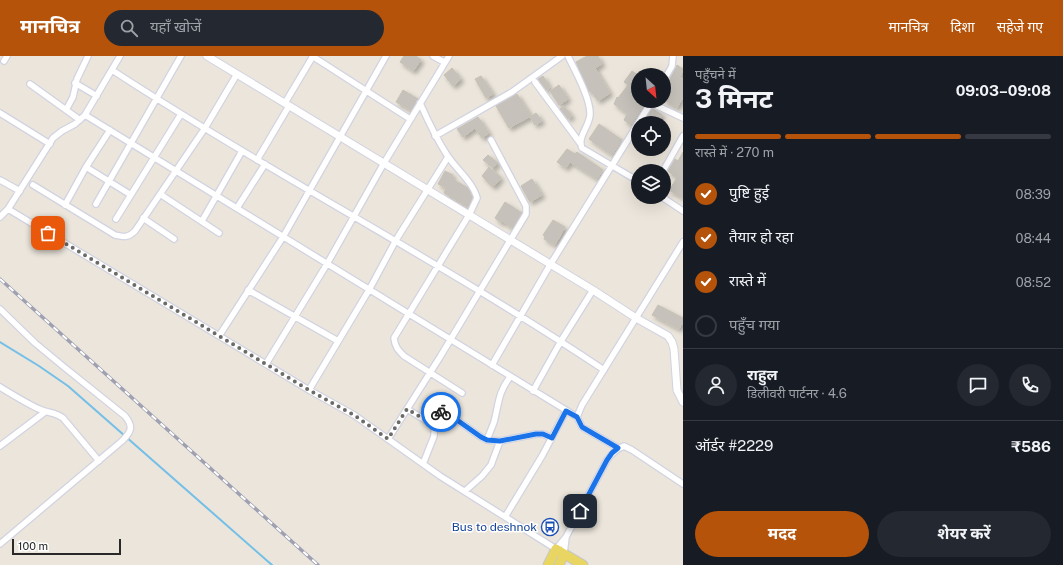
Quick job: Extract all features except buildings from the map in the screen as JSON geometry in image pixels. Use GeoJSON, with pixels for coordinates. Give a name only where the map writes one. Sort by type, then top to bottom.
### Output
{"type":"FeatureCollection","features":[{"type":"Feature","properties":{"kind":"main road"},"geometry":{"type":"LineString","coordinates":[[548,565],[556,550],[583,565]]}},
{"type":"Feature","properties":{"kind":"main road"},"geometry":{"type":"LineString","coordinates":[[560,565],[564,554]]}},
{"type":"Feature","properties":{"kind":"street"},"geometry":{"type":"LineString","coordinates":[[66,110],[73,97],[76,83],[88,56]]}},
{"type":"Feature","properties":{"kind":"street"},"geometry":{"type":"LineString","coordinates":[[0,217],[8,209],[57,134],[80,120],[85,115],[120,56]]}},
{"type":"Feature","properties":{"kind":"street"},"geometry":{"type":"LineString","coordinates":[[96,204],[181,56]]}},
{"type":"Feature","properties":{"kind":"street"},"geometry":{"type":"LineString","coordinates":[[207,56],[593,290],[636,318],[668,336],[672,342],[677,390],[683,402]]}},
{"type":"Feature","properties":{"kind":"street"},"geometry":{"type":"LineString","coordinates":[[257,160],[313,56],[368,90],[410,119]]}},
{"type":"Feature","properties":{"kind":"street"},"geometry":{"type":"LineString","coordinates":[[219,336],[283,237],[386,56]]}},
{"type":"Feature","properties":{"kind":"street"},"geometry":{"type":"LineString","coordinates":[[433,56],[444,62]]}},
{"type":"Feature","properties":{"kind":"street"},"geometry":{"type":"LineString","coordinates":[[266,364],[327,264],[384,163],[448,56]]}},
{"type":"Feature","properties":{"kind":"street"},"geometry":{"type":"LineString","coordinates":[[436,136],[512,92],[556,58],[562,56]]}},
{"type":"Feature","properties":{"kind":"street"},"geometry":{"type":"LineString","coordinates":[[568,56],[589,105],[590,115],[588,124],[581,136],[580,143]]}},
{"type":"Feature","properties":{"kind":"street"},"geometry":{"type":"LineString","coordinates":[[671,68],[673,56]]}},
{"type":"Feature","properties":{"kind":"street"},"geometry":{"type":"LineString","coordinates":[[112,70],[156,99],[257,160],[438,265],[561,341],[604,370]]}},
{"type":"Feature","properties":{"kind":"street"},"geometry":{"type":"LineString","coordinates":[[33,185],[115,235],[123,237],[129,236],[135,231],[205,128],[237,74]]}},
{"type":"Feature","properties":{"kind":"street"},"geometry":{"type":"LineString","coordinates":[[535,82],[580,143],[582,148],[631,177]]}},
{"type":"Feature","properties":{"kind":"street"},"geometry":{"type":"LineString","coordinates":[[76,83],[97,96]]}},
{"type":"Feature","properties":{"kind":"street"},"geometry":{"type":"LineString","coordinates":[[30,84],[80,120]]}},
{"type":"Feature","properties":{"kind":"street"},"geometry":{"type":"LineString","coordinates":[[420,103],[448,157],[476,194],[477,198],[476,203],[469,215],[394,338],[394,344],[404,356],[462,393]]}},
{"type":"Feature","properties":{"kind":"street"},"geometry":{"type":"LineString","coordinates":[[492,365],[550,265],[647,108]]}},
{"type":"Feature","properties":{"kind":"street"},"geometry":{"type":"LineString","coordinates":[[663,108],[683,118]]}},
{"type":"Feature","properties":{"kind":"street"},"geometry":{"type":"LineString","coordinates":[[0,113],[50,144]]}},
{"type":"Feature","properties":{"kind":"street"},"geometry":{"type":"LineString","coordinates":[[116,219],[181,114]]}},
{"type":"Feature","properties":{"kind":"street"},"geometry":{"type":"LineString","coordinates":[[85,115],[577,417],[582,427],[618,448]]}},
{"type":"Feature","properties":{"kind":"street"},"geometry":{"type":"LineString","coordinates":[[65,204],[86,167],[110,130]]}},
{"type":"Feature","properties":{"kind":"street"},"geometry":{"type":"LineString","coordinates":[[667,164],[683,136]]}},
{"type":"Feature","properties":{"kind":"street"},"geometry":{"type":"LineString","coordinates":[[388,439],[511,241],[526,214],[526,206],[491,140]]}},
{"type":"Feature","properties":{"kind":"street"},"geometry":{"type":"LineString","coordinates":[[202,221],[242,151]]}},
{"type":"Feature","properties":{"kind":"street"},"geometry":{"type":"LineString","coordinates":[[309,390],[369,290],[396,240],[448,157]]}},
{"type":"Feature","properties":{"kind":"street"},"geometry":{"type":"LineString","coordinates":[[237,208],[265,164]]}},
{"type":"Feature","properties":{"kind":"street"},"geometry":{"type":"LineString","coordinates":[[86,167],[131,195]]}},
{"type":"Feature","properties":{"kind":"street"},"geometry":{"type":"LineString","coordinates":[[0,180],[20,191]]}},
{"type":"Feature","properties":{"kind":"street"},"geometry":{"type":"LineString","coordinates":[[160,194],[219,233]]}},
{"type":"Feature","properties":{"kind":"street"},"geometry":{"type":"LineString","coordinates":[[671,203],[683,211]]}},
{"type":"Feature","properties":{"kind":"street"},"geometry":{"type":"LineString","coordinates":[[8,209],[309,390],[354,415],[424,464],[556,550],[566,537],[607,460],[618,448],[624,446],[632,450],[683,484]]}},
{"type":"Feature","properties":{"kind":"street"},"geometry":{"type":"LineString","coordinates":[[143,218],[174,239]]}},
{"type":"Feature","properties":{"kind":"street"},"geometry":{"type":"LineString","coordinates":[[577,417],[582,405],[683,242]]}},
{"type":"Feature","properties":{"kind":"street"},"geometry":{"type":"LineString","coordinates":[[248,290],[338,341]]}},
{"type":"Feature","properties":{"kind":"street"},"geometry":{"type":"LineString","coordinates":[[533,391],[561,341],[593,290]]}},
{"type":"Feature","properties":{"kind":"street"},"geometry":{"type":"LineString","coordinates":[[0,308],[35,343],[125,416],[129,421],[130,426],[129,433],[122,441],[0,544]]}},
{"type":"Feature","properties":{"kind":"street"},"geometry":{"type":"LineString","coordinates":[[487,440],[494,424],[499,396],[510,376]]}},
{"type":"Feature","properties":{"kind":"street"},"geometry":{"type":"LineString","coordinates":[[0,388],[45,412],[57,414],[63,418],[99,461]]}},
{"type":"Feature","properties":{"kind":"street"},"geometry":{"type":"LineString","coordinates":[[407,409],[435,426]]}},
{"type":"Feature","properties":{"kind":"street"},"geometry":{"type":"LineString","coordinates":[[505,517],[552,438],[566,411]]}},
{"type":"Feature","properties":{"kind":"street"},"geometry":{"type":"LineString","coordinates":[[0,446],[45,412]]}},
{"type":"Feature","properties":{"kind":"street"},"geometry":{"type":"LineString","coordinates":[[424,464],[434,436],[435,416],[440,412],[457,420],[487,440],[500,441],[536,434],[543,434],[552,438]]}},
{"type":"Feature","properties":{"kind":"street"},"geometry":{"type":"LineString","coordinates":[[465,491],[482,476],[491,465],[500,441]]}},
{"type":"Feature","properties":{"kind":"street"},"geometry":{"type":"LineString","coordinates":[[564,554],[566,537]]}},
{"type":"Feature","properties":{"kind":"waterway"},"geometry":{"type":"LineString","coordinates":[[0,342],[68,386],[272,565]]}},
{"type":"Feature","properties":{"kind":"railway"},"geometry":{"type":"LineString","coordinates":[[0,279],[318,565]]}},
{"type":"Feature","properties":{"kind":"way so far"},"geometry":{"type":"LineString","coordinates":[[48,233],[309,390],[354,415],[388,439],[407,409],[435,426],[435,416],[437,413],[441,412]]}},
{"type":"Feature","properties":{"kind":"place","name":"Bus to deshnok"},"geometry":{"type":"Point","coordinates":[550,527]}},
{"type":"Feature","properties":{"kind":"route"},"geometry":{"type":"LineString","coordinates":[[441,412],[457,420],[487,440],[500,441],[536,434],[543,434],[552,438],[566,411],[577,417],[582,427],[618,448],[607,460],[580,511]]}}]}
